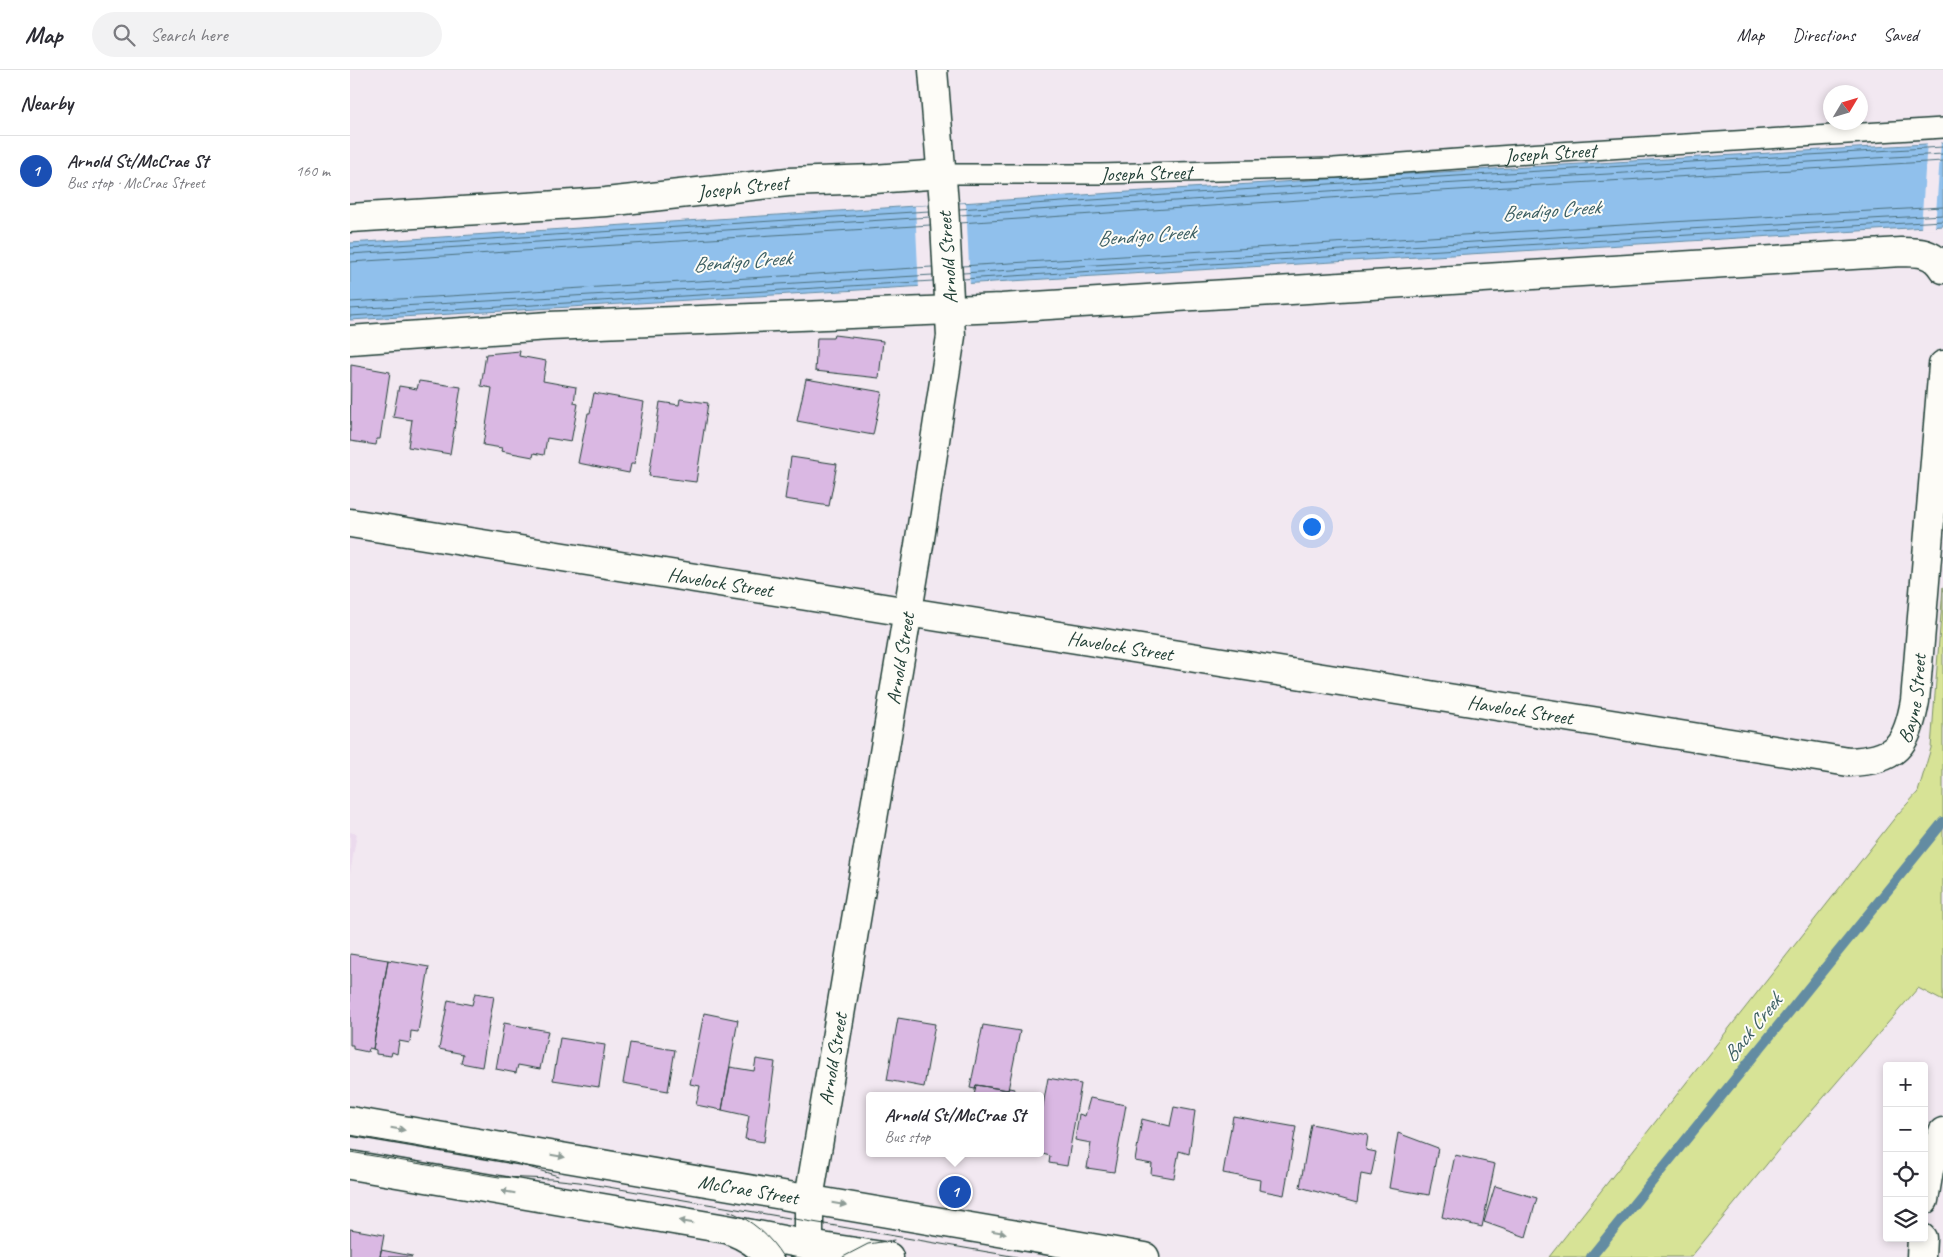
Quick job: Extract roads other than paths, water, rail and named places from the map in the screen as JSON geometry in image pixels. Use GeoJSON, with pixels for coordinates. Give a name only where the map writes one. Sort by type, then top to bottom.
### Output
{"type":"FeatureCollection","features":[{"type":"Feature","properties":{"kind":"main road","name":"Arnold Street"},"geometry":{"type":"LineString","coordinates":[[809,1251],[809,1199],[908,610],[946,378],[951,336],[942,174],[933,70]]}},
{"type":"Feature","properties":{"kind":"main road","name":"Joseph Street"},"geometry":{"type":"LineString","coordinates":[[350,218],[606,202],[788,182],[942,174]]}},
{"type":"Feature","properties":{"kind":"main road"},"geometry":{"type":"LineString","coordinates":[[350,340],[549,326],[950,306],[1902,252],[1924,253],[1938,264]]}},
{"type":"Feature","properties":{"kind":"main road","name":"Bayne Street"},"geometry":{"type":"LineString","coordinates":[[1890,754],[1902,742],[1911,724],[1915,701],[1943,365]]}},
{"type":"Feature","properties":{"kind":"main road","name":"Havelock Street"},"geometry":{"type":"LineString","coordinates":[[350,522],[1849,762],[1863,761],[1890,754]]}},
{"type":"Feature","properties":{"kind":"main road","name":"McCrae Street"},"geometry":{"type":"LineString","coordinates":[[350,1121],[1145,1257]]}},
{"type":"Feature","properties":{"kind":"main road"},"geometry":{"type":"LineString","coordinates":[[1924,1197],[1929,1170],[1943,1132]]}},
{"type":"Feature","properties":{"kind":"main road"},"geometry":{"type":"LineString","coordinates":[[350,1165],[726,1228],[809,1251],[889,1257]]}},
{"type":"Feature","properties":{"kind":"main road"},"geometry":{"type":"LineString","coordinates":[[726,1228],[748,1238],[764,1250],[769,1257]]}},
{"type":"Feature","properties":{"kind":"main road"},"geometry":{"type":"LineString","coordinates":[[1921,1257],[1922,1242]]}},
{"type":"Feature","properties":{"kind":"lane","name":"Joseph Street"},"geometry":{"type":"LineString","coordinates":[[942,174],[1099,174],[1334,168],[1943,128]]}},
{"type":"Feature","properties":{"kind":"water","name":"Bendigo Creek"},"geometry":{"type":"Polygon","coordinates":[[[1943,143],[1943,226],[350,320],[350,243],[1373,176],[1943,143]]]}},
{"type":"Feature","properties":{"kind":"waterway","name":"Back Creek"},"geometry":{"type":"LineString","coordinates":[[1591,1257],[1943,822]]}},
{"type":"Feature","properties":{"kind":"tram line"},"geometry":{"type":"LineString","coordinates":[[350,1135],[515,1163],[558,1176]]}},
{"type":"Feature","properties":{"kind":"tram line"},"geometry":{"type":"LineString","coordinates":[[350,1152],[499,1177],[579,1182],[1017,1257]]}},
{"type":"Feature","properties":{"kind":"tram line"},"geometry":{"type":"LineString","coordinates":[[729,1211],[745,1219],[760,1230],[783,1257]]}},
{"type":"Feature","properties":{"kind":"tram line"},"geometry":{"type":"LineString","coordinates":[[843,1257],[868,1244],[894,1240]]}},
{"type":"Feature","properties":{"kind":"place","name":"Arnold St/McCrae St"},"geometry":{"type":"Point","coordinates":[955,1192]}}]}
